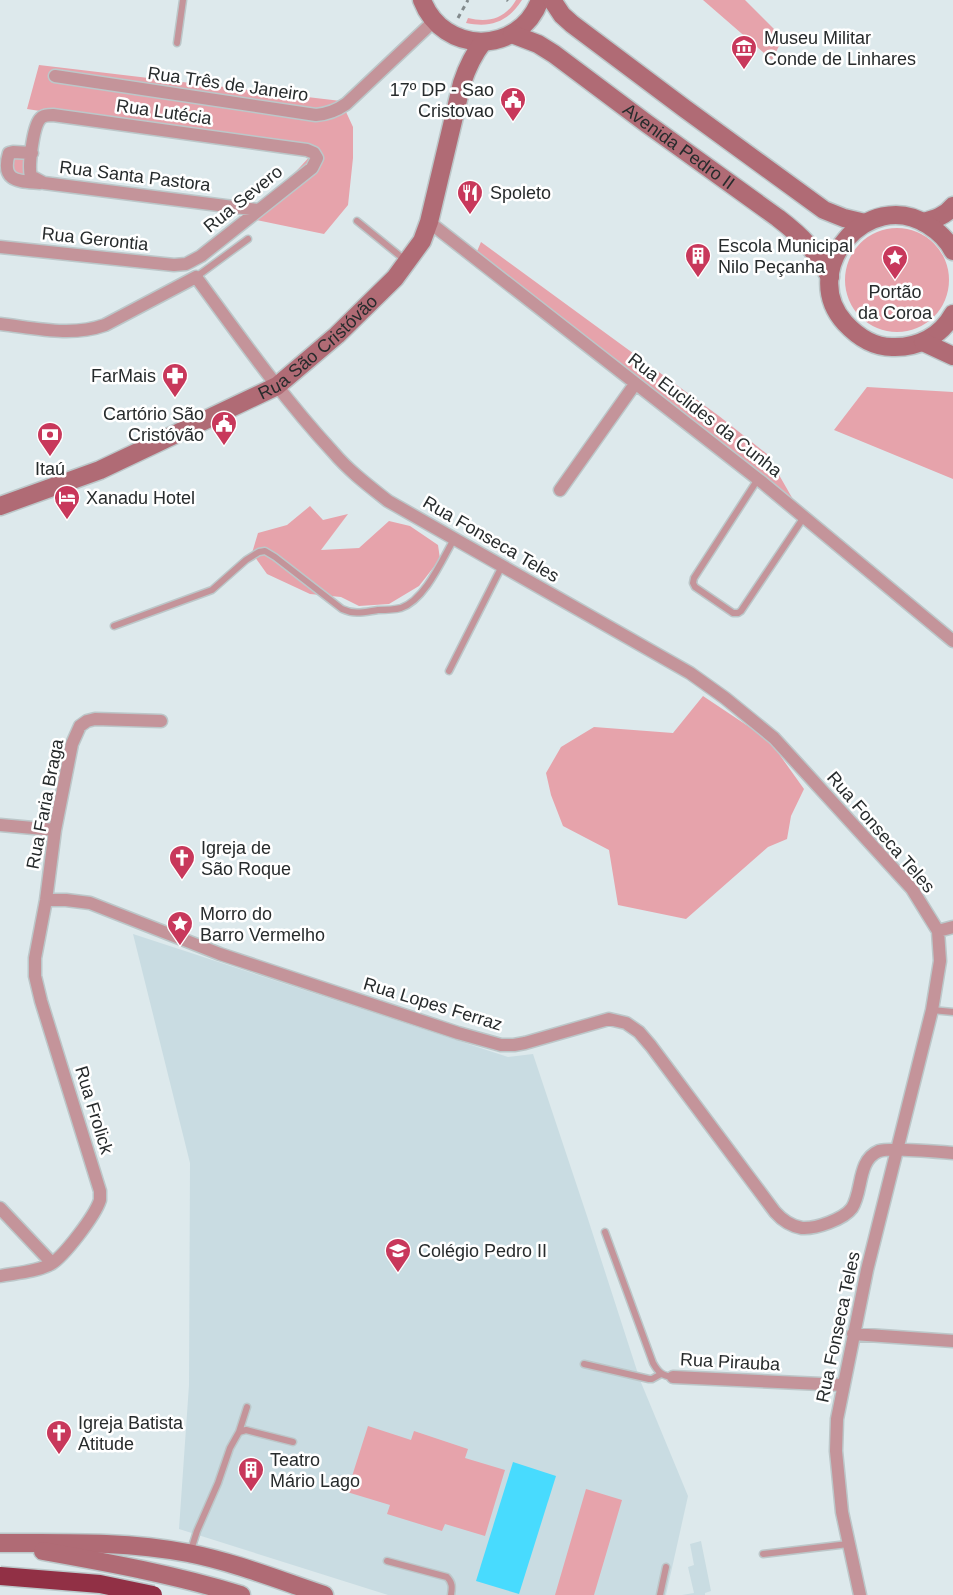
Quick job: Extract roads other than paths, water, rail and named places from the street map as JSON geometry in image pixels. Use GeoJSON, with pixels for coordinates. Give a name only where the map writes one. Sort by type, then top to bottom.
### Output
{"type":"FeatureCollection","features":[{"type":"Feature","properties":{"kind":"highway"},"geometry":{"type":"LineString","coordinates":[[0,1576],[100,1584],[153,1595]]}},
{"type":"Feature","properties":{"kind":"street"},"geometry":{"type":"LineString","coordinates":[[422,0],[440,27],[458,37],[483,42],[512,34],[529,19],[540,0]]}},
{"type":"Feature","properties":{"kind":"street","name":"Avenida Pedro II"},"geometry":{"type":"LineString","coordinates":[[552,0],[557,9],[572,24],[824,210],[865,223]]}},
{"type":"Feature","properties":{"kind":"street","name":"Rua Três de Janeiro"},"geometry":{"type":"LineString","coordinates":[[55,76],[316,115],[325,114],[336,111],[346,104],[434,21]]}},
{"type":"Feature","properties":{"kind":"street","name":"Avenida Pedro II"},"geometry":{"type":"LineString","coordinates":[[512,34],[538,44],[554,54],[778,218],[811,246],[830,277]]}},
{"type":"Feature","properties":{"kind":"street","name":"Rua São Cristóvão"},"geometry":{"type":"LineString","coordinates":[[0,506],[100,470],[277,386],[337,335],[395,278],[422,242],[429,222],[462,83],[469,62],[483,42]]}},
{"type":"Feature","properties":{"kind":"street","name":"Rua Lutécia"},"geometry":{"type":"LineString","coordinates":[[32,153],[35,129],[39,120],[53,115],[307,150],[314,153],[317,158]]}},
{"type":"Feature","properties":{"kind":"street"},"geometry":{"type":"LineString","coordinates":[[32,153],[9,153],[4,172],[13,180],[44,183]]}},
{"type":"Feature","properties":{"kind":"street","name":"Rua Santa Pastora"},"geometry":{"type":"LineString","coordinates":[[32,153],[30,165],[32,176],[44,183],[258,210]]}},
{"type":"Feature","properties":{"kind":"street","name":"Rua Severo"},"geometry":{"type":"LineString","coordinates":[[186,264],[201,256],[312,168],[317,158]]}},
{"type":"Feature","properties":{"kind":"street"},"geometry":{"type":"LineString","coordinates":[[923,222],[952,215]]}},
{"type":"Feature","properties":{"kind":"street","name":"Avenida Pedro II"},"geometry":{"type":"LineString","coordinates":[[952,320],[923,342],[913,345],[890,347],[870,342],[858,336],[842,320],[836,310],[830,288],[830,277],[833,259],[842,243],[865,223],[886,216],[914,218],[923,222],[944,237],[953,251]]}},
{"type":"Feature","properties":{"kind":"street","name":"Rua Euclides da Cunha"},"geometry":{"type":"LineString","coordinates":[[429,222],[758,479],[953,641]]}},
{"type":"Feature","properties":{"kind":"street","name":"Rua Gerontia"},"geometry":{"type":"LineString","coordinates":[[0,247],[174,265],[186,264]]}},
{"type":"Feature","properties":{"kind":"street"},"geometry":{"type":"LineString","coordinates":[[0,324],[74,332],[92,330],[105,326],[196,277],[277,386]]}},
{"type":"Feature","properties":{"kind":"street"},"geometry":{"type":"LineString","coordinates":[[923,342],[953,356]]}},
{"type":"Feature","properties":{"kind":"street"},"geometry":{"type":"LineString","coordinates":[[560,490],[635,384]]}},
{"type":"Feature","properties":{"kind":"street","name":"Rua Fonseca Teles"},"geometry":{"type":"LineString","coordinates":[[277,386],[334,453],[363,482],[388,501],[690,673],[774,738],[912,889],[938,931],[940,961],[932,1010],[867,1270],[837,1419],[836,1451],[842,1512],[860,1595]]}},
{"type":"Feature","properties":{"kind":"street","name":"Rua Faria Braga"},"geometry":{"type":"LineString","coordinates":[[46,900],[55,830],[72,744],[80,726],[95,719],[161,721]]}},
{"type":"Feature","properties":{"kind":"street"},"geometry":{"type":"LineString","coordinates":[[0,825],[55,830]]}},
{"type":"Feature","properties":{"kind":"street","name":"Rua Lopes Ferraz"},"geometry":{"type":"LineString","coordinates":[[46,900],[90,903],[220,954],[458,1033],[501,1045],[514,1046],[609,1019],[626,1023],[639,1032],[651,1046],[775,1212],[783,1221],[803,1228],[836,1221],[851,1210],[869,1159],[879,1151],[897,1150]]}},
{"type":"Feature","properties":{"kind":"street","name":"Rua Frolick"},"geometry":{"type":"LineString","coordinates":[[0,1276],[43,1268],[52,1263],[70,1246],[100,1200],[100,1191],[35,976],[35,958],[46,900]]}},
{"type":"Feature","properties":{"kind":"street"},"geometry":{"type":"LineString","coordinates":[[938,931],[953,927]]}},
{"type":"Feature","properties":{"kind":"street"},"geometry":{"type":"LineString","coordinates":[[897,1150],[953,1153]]}},
{"type":"Feature","properties":{"kind":"street"},"geometry":{"type":"LineString","coordinates":[[0,1208],[52,1263]]}},
{"type":"Feature","properties":{"kind":"street"},"geometry":{"type":"LineString","coordinates":[[853,1334],[953,1341]]}},
{"type":"Feature","properties":{"kind":"street","name":"Rua Pirauba"},"geometry":{"type":"LineString","coordinates":[[667,1376],[843,1385]]}},
{"type":"Feature","properties":{"kind":"street"},"geometry":{"type":"LineString","coordinates":[[0,1543],[117,1544],[190,1554],[248,1569],[324,1595]]}},
{"type":"Feature","properties":{"kind":"street"},"geometry":{"type":"LineString","coordinates":[[0,1543],[206,1584],[241,1595]]}},
{"type":"Feature","properties":{"kind":"lane"},"geometry":{"type":"LineString","coordinates":[[177,43],[183,0]]}},
{"type":"Feature","properties":{"kind":"lane"},"geometry":{"type":"LineString","coordinates":[[357,221],[408,262]]}},
{"type":"Feature","properties":{"kind":"lane"},"geometry":{"type":"LineString","coordinates":[[196,277],[248,239]]}},
{"type":"Feature","properties":{"kind":"lane"},"geometry":{"type":"LineString","coordinates":[[758,479],[694,578],[695,587],[733,613],[738,613],[804,517]]}},
{"type":"Feature","properties":{"kind":"lane"},"geometry":{"type":"LineString","coordinates":[[114,626],[212,590],[246,560],[265,551],[342,609],[351,613],[402,607],[414,600],[433,577],[454,539]]}},
{"type":"Feature","properties":{"kind":"lane"},"geometry":{"type":"LineString","coordinates":[[449,671],[502,566]]}},
{"type":"Feature","properties":{"kind":"lane"},"geometry":{"type":"LineString","coordinates":[[932,1010],[953,1012]]}},
{"type":"Feature","properties":{"kind":"lane","name":"Rua Pirauba"},"geometry":{"type":"LineString","coordinates":[[605,1232],[653,1363],[657,1370],[667,1376]]}},
{"type":"Feature","properties":{"kind":"lane"},"geometry":{"type":"LineString","coordinates":[[584,1364],[649,1379],[667,1376]]}},
{"type":"Feature","properties":{"kind":"lane"},"geometry":{"type":"LineString","coordinates":[[190,1554],[247,1407]]}},
{"type":"Feature","properties":{"kind":"lane"},"geometry":{"type":"LineString","coordinates":[[239,1432],[246,1431],[293,1442]]}},
{"type":"Feature","properties":{"kind":"lane"},"geometry":{"type":"LineString","coordinates":[[763,1554],[849,1544]]}},
{"type":"Feature","properties":{"kind":"lane"},"geometry":{"type":"LineString","coordinates":[[387,1561],[447,1577],[453,1587],[451,1595]]}},
{"type":"Feature","properties":{"kind":"lane"},"geometry":{"type":"LineString","coordinates":[[660,1595],[666,1567]]}},
{"type":"Feature","properties":{"kind":"water"},"geometry":{"type":"Polygon","coordinates":[[[513,1462],[556,1476],[519,1594],[476,1581],[513,1462]]]}},
{"type":"Feature","properties":{"kind":"place","name":"Museu Militar Conde de Linhares"},"geometry":{"type":"Point","coordinates":[744,71]}},
{"type":"Feature","properties":{"kind":"place","name":"17º DP - Sao Cristovao"},"geometry":{"type":"Point","coordinates":[513,123]}},
{"type":"Feature","properties":{"kind":"place","name":"Spoleto"},"geometry":{"type":"Point","coordinates":[470,216]}},
{"type":"Feature","properties":{"kind":"place","name":"Escola Municipal Nilo Peçanha"},"geometry":{"type":"Point","coordinates":[698,279]}},
{"type":"Feature","properties":{"kind":"place","name":"Portão da Coroa"},"geometry":{"type":"Point","coordinates":[895,281]}},
{"type":"Feature","properties":{"kind":"place","name":"FarMais"},"geometry":{"type":"Point","coordinates":[175,399]}},
{"type":"Feature","properties":{"kind":"place","name":"Cartório São Cristóvão"},"geometry":{"type":"Point","coordinates":[224,447]}},
{"type":"Feature","properties":{"kind":"place","name":"Itaú"},"geometry":{"type":"Point","coordinates":[50,458]}},
{"type":"Feature","properties":{"kind":"place","name":"Xanadu Hotel"},"geometry":{"type":"Point","coordinates":[67,521]}},
{"type":"Feature","properties":{"kind":"place","name":"Igreja de São Roque"},"geometry":{"type":"Point","coordinates":[182,881]}},
{"type":"Feature","properties":{"kind":"place","name":"Morro do Barro Vermelho"},"geometry":{"type":"Point","coordinates":[180,947]}},
{"type":"Feature","properties":{"kind":"place","name":"Colégio Pedro II"},"geometry":{"type":"Point","coordinates":[398,1274]}},
{"type":"Feature","properties":{"kind":"place","name":"Igreja Batista Atitude"},"geometry":{"type":"Point","coordinates":[59,1456]}},
{"type":"Feature","properties":{"kind":"place","name":"Teatro Mário Lago"},"geometry":{"type":"Point","coordinates":[251,1493]}}]}
